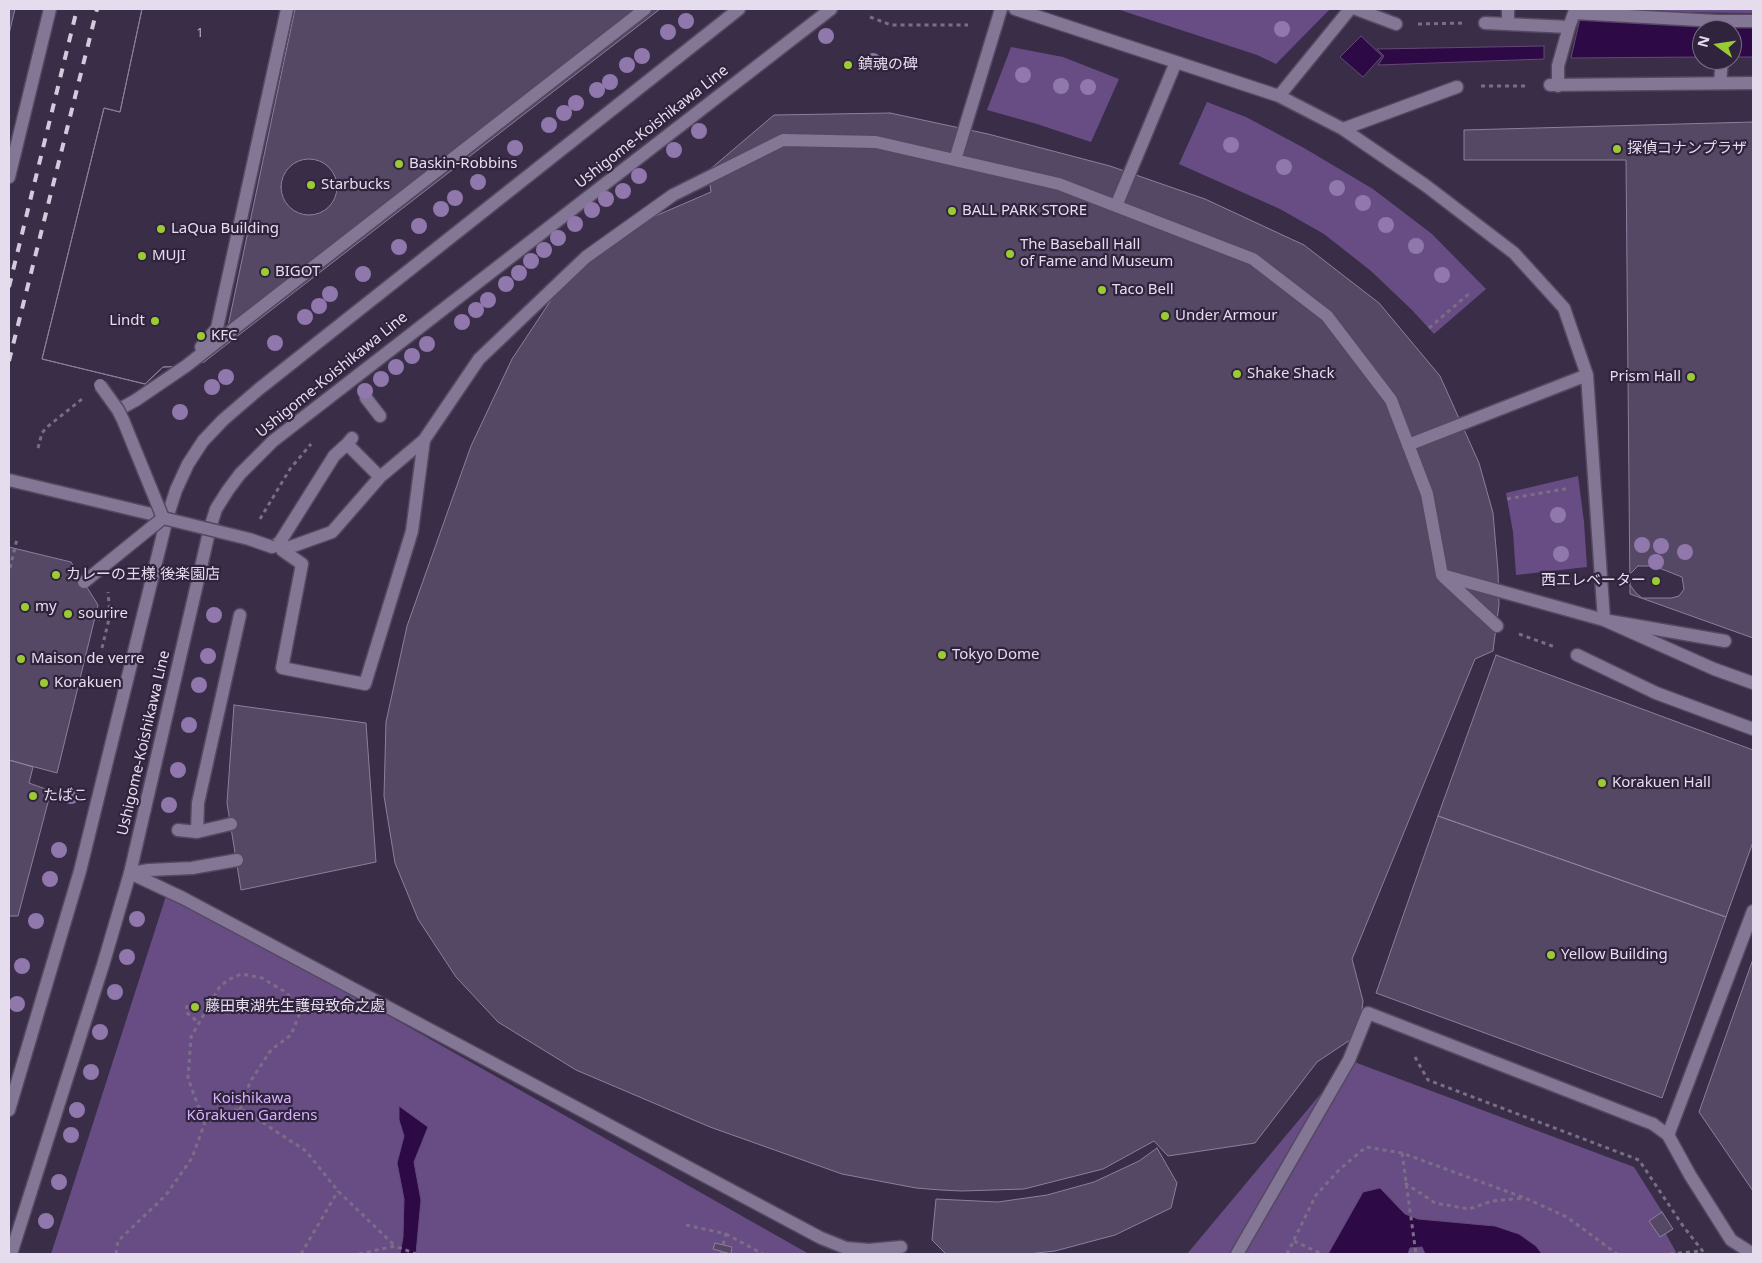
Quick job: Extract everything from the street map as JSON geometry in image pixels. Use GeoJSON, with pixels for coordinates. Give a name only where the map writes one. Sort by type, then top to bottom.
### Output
{"type":"FeatureCollection","features":[{"type":"Feature","properties":{"kind":"street"},"geometry":{"type":"LineString","coordinates":[[9,177],[50,9]]}},
{"type":"Feature","properties":{"kind":"street"},"geometry":{"type":"LineString","coordinates":[[186,366],[217,328],[288,9]]}},
{"type":"Feature","properties":{"kind":"street"},"geometry":{"type":"LineString","coordinates":[[118,410],[186,366],[645,9]]}},
{"type":"Feature","properties":{"kind":"street","name":"Ushigome-Koishikawa Line"},"geometry":{"type":"LineString","coordinates":[[9,1110],[80,871],[165,518],[188,464],[204,441],[223,420],[274,376],[739,9]]}},
{"type":"Feature","properties":{"kind":"street","name":"Ushigome-Koishikawa Line"},"geometry":{"type":"LineString","coordinates":[[11,1254],[104,965],[130,873],[210,528],[216,510],[228,490],[240,474],[273,441],[831,9]]}},
{"type":"Feature","properties":{"kind":"street"},"geometry":{"type":"LineString","coordinates":[[955,160],[1001,9]]}},
{"type":"Feature","properties":{"kind":"street"},"geometry":{"type":"LineString","coordinates":[[1015,9],[1278,96],[1343,129],[1425,185],[1514,252],[1564,308],[1587,375],[1604,620]]}},
{"type":"Feature","properties":{"kind":"street"},"geometry":{"type":"LineString","coordinates":[[1278,96],[1350,9]]}},
{"type":"Feature","properties":{"kind":"street"},"geometry":{"type":"LineString","coordinates":[[1356,9],[1396,24]]}},
{"type":"Feature","properties":{"kind":"street"},"geometry":{"type":"LineString","coordinates":[[1508,9],[1508,24]]}},
{"type":"Feature","properties":{"kind":"street"},"geometry":{"type":"LineString","coordinates":[[1692,23],[1574,13],[1554,85],[1753,83]]}},
{"type":"Feature","properties":{"kind":"street"},"geometry":{"type":"LineString","coordinates":[[1485,23],[1569,28]]}},
{"type":"Feature","properties":{"kind":"street"},"geometry":{"type":"LineString","coordinates":[[1116,206],[1176,62]]}},
{"type":"Feature","properties":{"kind":"street"},"geometry":{"type":"LineString","coordinates":[[1720,83],[1721,70]]}},
{"type":"Feature","properties":{"kind":"street"},"geometry":{"type":"LineString","coordinates":[[1343,129],[1457,87]]}},
{"type":"Feature","properties":{"kind":"street"},"geometry":{"type":"LineString","coordinates":[[424,440],[412,530],[365,684],[282,668],[302,564],[282,550],[332,532],[380,477],[424,440],[479,359],[586,257],[673,195],[783,140],[876,142],[1059,184],[1253,259],[1327,316],[1391,400],[1427,494],[1442,575],[1497,626]]}},
{"type":"Feature","properties":{"kind":"street"},"geometry":{"type":"LineString","coordinates":[[1408,446],[1587,375]]}},
{"type":"Feature","properties":{"kind":"street"},"geometry":{"type":"LineString","coordinates":[[100,385],[118,410],[165,518]]}},
{"type":"Feature","properties":{"kind":"street"},"geometry":{"type":"LineString","coordinates":[[366,398],[380,416]]}},
{"type":"Feature","properties":{"kind":"street"},"geometry":{"type":"LineString","coordinates":[[9,480],[249,539],[272,547],[280,542],[334,456],[350,441],[380,477]]}},
{"type":"Feature","properties":{"kind":"street"},"geometry":{"type":"LineString","coordinates":[[165,518],[210,528]]}},
{"type":"Feature","properties":{"kind":"street"},"geometry":{"type":"LineString","coordinates":[[84,582],[165,518]]}},
{"type":"Feature","properties":{"kind":"street"},"geometry":{"type":"LineString","coordinates":[[1442,575],[1604,620],[1725,640]]}},
{"type":"Feature","properties":{"kind":"street"},"geometry":{"type":"LineString","coordinates":[[197,832],[198,803],[240,615]]}},
{"type":"Feature","properties":{"kind":"street"},"geometry":{"type":"LineString","coordinates":[[1604,620],[1714,669],[1753,684]]}},
{"type":"Feature","properties":{"kind":"street"},"geometry":{"type":"LineString","coordinates":[[1577,655],[1656,693],[1753,729]]}},
{"type":"Feature","properties":{"kind":"street"},"geometry":{"type":"LineString","coordinates":[[178,830],[197,832],[231,824]]}},
{"type":"Feature","properties":{"kind":"street"},"geometry":{"type":"LineString","coordinates":[[130,873],[192,868],[236,860]]}},
{"type":"Feature","properties":{"kind":"street"},"geometry":{"type":"LineString","coordinates":[[130,873],[183,898],[821,1238],[846,1248],[869,1250],[901,1247]]}},
{"type":"Feature","properties":{"kind":"street"},"geometry":{"type":"LineString","coordinates":[[1668,1135],[1753,911]]}},
{"type":"Feature","properties":{"kind":"street"},"geometry":{"type":"LineString","coordinates":[[1237,1254],[1349,1060],[1368,1013],[1653,1124],[1668,1135],[1690,1175],[1731,1240],[1753,1254]]}},
{"type":"Feature","properties":{"kind":"path"},"geometry":{"type":"LineString","coordinates":[[870,17],[891,25],[968,25]]}},
{"type":"Feature","properties":{"kind":"path"},"geometry":{"type":"LineString","coordinates":[[1396,24],[1485,23]]}},
{"type":"Feature","properties":{"kind":"path"},"geometry":{"type":"LineString","coordinates":[[1457,87],[1554,85]]}},
{"type":"Feature","properties":{"kind":"path"},"geometry":{"type":"LineString","coordinates":[[1429,328],[1471,292]]}},
{"type":"Feature","properties":{"kind":"path"},"geometry":{"type":"LineString","coordinates":[[38,448],[42,433],[74,406]]}},
{"type":"Feature","properties":{"kind":"path"},"geometry":{"type":"LineString","coordinates":[[249,539],[290,469],[313,440]]}},
{"type":"Feature","properties":{"kind":"path"},"geometry":{"type":"LineString","coordinates":[[1507,500],[1570,488]]}},
{"type":"Feature","properties":{"kind":"path"},"geometry":{"type":"LineString","coordinates":[[10,568],[17,539]]}},
{"type":"Feature","properties":{"kind":"path"},"geometry":{"type":"LineString","coordinates":[[98,570],[108,589],[110,604],[110,615],[102,648]]}},
{"type":"Feature","properties":{"kind":"path"},"geometry":{"type":"LineString","coordinates":[[89,618],[100,619]]}},
{"type":"Feature","properties":{"kind":"path"},"geometry":{"type":"LineString","coordinates":[[1497,626],[1577,655]]}},
{"type":"Feature","properties":{"kind":"path"},"geometry":{"type":"LineString","coordinates":[[240,1110],[250,1082],[271,1050],[291,1035],[300,1013],[287,993],[262,978],[242,974],[220,986],[191,1037],[188,1078],[198,1106],[208,1114],[234,1110],[245,1111],[306,1151],[338,1191],[395,1246]]}},
{"type":"Feature","properties":{"kind":"path"},"geometry":{"type":"LineString","coordinates":[[187,1005],[186,1012],[199,1023]]}},
{"type":"Feature","properties":{"kind":"path"},"geometry":{"type":"LineString","coordinates":[[1416,1058],[1428,1080],[1639,1160],[1701,1251],[1705,1254]]}},
{"type":"Feature","properties":{"kind":"path"},"geometry":{"type":"LineString","coordinates":[[116,1254],[118,1241],[166,1196],[192,1158],[208,1114]]}},
{"type":"Feature","properties":{"kind":"path"},"geometry":{"type":"LineString","coordinates":[[1287,1254],[1316,1195],[1340,1169],[1366,1147],[1402,1153],[1525,1198],[1567,1217],[1617,1254]]}},
{"type":"Feature","properties":{"kind":"path"},"geometry":{"type":"LineString","coordinates":[[1402,1153],[1416,1254]]}},
{"type":"Feature","properties":{"kind":"path"},"geometry":{"type":"LineString","coordinates":[[1406,1183],[1436,1203],[1469,1209],[1492,1201],[1525,1198]]}},
{"type":"Feature","properties":{"kind":"path"},"geometry":{"type":"LineString","coordinates":[[302,1254],[338,1191]]}},
{"type":"Feature","properties":{"kind":"path"},"geometry":{"type":"LineString","coordinates":[[686,1225],[726,1234],[763,1254]]}},
{"type":"Feature","properties":{"kind":"path"},"geometry":{"type":"LineString","coordinates":[[723,1245],[726,1234]]}},
{"type":"Feature","properties":{"kind":"path"},"geometry":{"type":"LineString","coordinates":[[1294,1241],[1322,1254]]}},
{"type":"Feature","properties":{"kind":"path"},"geometry":{"type":"LineString","coordinates":[[359,1254],[395,1246],[416,1254]]}},
{"type":"Feature","properties":{"kind":"path"},"geometry":{"type":"LineString","coordinates":[[1670,1254],[1701,1251]]}},
{"type":"Feature","properties":{"kind":"green space"},"geometry":{"type":"Polygon","coordinates":[[[1117,9],[1330,9],[1276,64],[1257,55],[1117,9]]]}},
{"type":"Feature","properties":{"kind":"green space"},"geometry":{"type":"Polygon","coordinates":[[[1643,9],[1753,9],[1753,13],[1672,12],[1643,9]]]}},
{"type":"Feature","properties":{"kind":"green space"},"geometry":{"type":"Polygon","coordinates":[[[1011,47],[1063,57],[1119,79],[1091,142],[987,110],[1011,47]]]}},
{"type":"Feature","properties":{"kind":"green space"},"geometry":{"type":"Polygon","coordinates":[[[1207,102],[1246,117],[1304,148],[1373,189],[1432,234],[1486,289],[1434,334],[1371,271],[1324,234],[1280,209],[1179,164],[1207,102]]]}},
{"type":"Feature","properties":{"kind":"green space"},"geometry":{"type":"Polygon","coordinates":[[[1578,476],[1587,567],[1516,575],[1513,532],[1506,493],[1578,476]]]}},
{"type":"Feature","properties":{"kind":"green space","name":"Koishikawa Kōrakuen Gardens"},"geometry":{"type":"Polygon","coordinates":[[[166,896],[340,988],[809,1254],[51,1254],[166,896]]]}},
{"type":"Feature","properties":{"kind":"green space"},"geometry":{"type":"Polygon","coordinates":[[[1349,1060],[1634,1167],[1673,1229],[1666,1234],[1677,1254],[1187,1254],[1349,1060]]]}},
{"type":"Feature","properties":{"kind":"shaded area"},"geometry":{"type":"Polygon","coordinates":[[[1581,14],[1698,20],[1692,20],[1692,57],[1571,58],[1581,14]]]}},
{"type":"Feature","properties":{"kind":"shaded area"},"geometry":{"type":"Polygon","coordinates":[[[1742,21],[1753,21],[1753,57],[1742,57],[1742,21]]]}},
{"type":"Feature","properties":{"kind":"shaded area"},"geometry":{"type":"Polygon","coordinates":[[[1361,36],[1382,56],[1363,77],[1340,57],[1361,36]]]}},
{"type":"Feature","properties":{"kind":"shaded area"},"geometry":{"type":"Polygon","coordinates":[[[1544,46],[1544,59],[1378,65],[1384,56],[1377,49],[1544,46]]]}},
{"type":"Feature","properties":{"kind":"shaded area"},"geometry":{"type":"Polygon","coordinates":[[[399,1106],[428,1127],[414,1162],[421,1200],[416,1254],[400,1254],[403,1237],[404,1199],[397,1163],[404,1136],[399,1120],[399,1106]]]}},
{"type":"Feature","properties":{"kind":"shaded area"},"geometry":{"type":"Polygon","coordinates":[[[1380,1188],[1405,1214],[1418,1219],[1495,1226],[1519,1234],[1536,1246],[1542,1254],[1425,1254],[1422,1247],[1410,1248],[1408,1254],[1328,1254],[1363,1192],[1380,1188]]]}},
{"type":"Feature","properties":{"kind":"building"},"geometry":{"type":"Polygon","coordinates":[[[9,9],[15,9],[9,34],[9,9]]]}},
{"type":"Feature","properties":{"kind":"building"},"geometry":{"type":"Polygon","coordinates":[[[142,9],[660,9],[204,362],[186,366],[163,367],[145,384],[42,359],[104,108],[120,112],[142,9]]]}},
{"type":"Feature","properties":{"kind":"building","name":"LaQua Building"},"geometry":{"type":"Polygon","coordinates":[[[142,9],[295,9],[224,345],[204,362],[186,366],[163,367],[145,384],[42,359],[104,108],[120,112],[142,9]]]}},
{"type":"Feature","properties":{"kind":"building","name":"Tokyo Dome"},"geometry":{"type":"Polygon","coordinates":[[[890,113],[988,134],[1110,166],[1205,199],[1304,245],[1379,303],[1440,376],[1479,463],[1493,513],[1498,571],[1499,605],[1493,651],[1475,659],[1352,959],[1363,1001],[1359,1034],[1317,1062],[1255,1143],[1168,1156],[1154,1141],[1103,1169],[1024,1189],[962,1191],[916,1188],[842,1174],[710,1127],[576,1070],[498,1022],[456,977],[418,919],[395,863],[384,796],[386,722],[407,626],[471,446],[512,359],[555,294],[586,257],[646,220],[711,192],[708,171],[774,115],[890,113]]]}},
{"type":"Feature","properties":{"kind":"building","name":"Prism Hall"},"geometry":{"type":"Polygon","coordinates":[[[1753,122],[1753,638],[1630,594],[1626,160],[1464,160],[1464,130],[1753,122]]]}},
{"type":"Feature","properties":{"kind":"building"},"geometry":{"type":"Polygon","coordinates":[[[309,159],[320,161],[329,167],[335,176],[337,187],[335,198],[329,207],[320,213],[309,215],[298,213],[289,207],[283,198],[281,187],[283,176],[289,167],[298,161],[309,159]]]}},
{"type":"Feature","properties":{"kind":"building","name":"Korakuen"},"geometry":{"type":"Polygon","coordinates":[[[9,547],[71,562],[98,605],[57,773],[9,760],[9,547]]]}},
{"type":"Feature","properties":{"kind":"building","name":"西エレベーター"},"geometry":{"type":"Polygon","coordinates":[[[1638,566],[1654,566],[1682,577],[1684,589],[1679,596],[1671,598],[1642,598],[1630,585],[1629,575],[1638,566]]]}},
{"type":"Feature","properties":{"kind":"building","name":"Korakuen Hall"},"geometry":{"type":"Polygon","coordinates":[[[1496,655],[1753,750],[1753,842],[1726,917],[1438,816],[1496,655]]]}},
{"type":"Feature","properties":{"kind":"building"},"geometry":{"type":"Polygon","coordinates":[[[234,705],[366,723],[376,862],[241,890],[227,803],[234,705]]]}},
{"type":"Feature","properties":{"kind":"building"},"geometry":{"type":"Polygon","coordinates":[[[9,760],[33,767],[29,783],[51,791],[18,916],[9,916],[9,760]]]}},
{"type":"Feature","properties":{"kind":"building","name":"Yellow Building"},"geometry":{"type":"Polygon","coordinates":[[[1438,816],[1726,917],[1662,1098],[1376,993],[1438,816]]]}},
{"type":"Feature","properties":{"kind":"building"},"geometry":{"type":"Polygon","coordinates":[[[1753,959],[1753,1191],[1699,1112],[1753,959]]]}},
{"type":"Feature","properties":{"kind":"building"},"geometry":{"type":"Polygon","coordinates":[[[1157,1148],[1177,1183],[1171,1208],[1115,1235],[1055,1251],[1028,1254],[946,1254],[932,1240],[936,1199],[998,1202],[1047,1195],[1094,1182],[1139,1161],[1157,1148]]]}},
{"type":"Feature","properties":{"kind":"building"},"geometry":{"type":"Polygon","coordinates":[[[1662,1212],[1673,1229],[1660,1237],[1649,1221],[1662,1212]]]}},
{"type":"Feature","properties":{"kind":"building"},"geometry":{"type":"Polygon","coordinates":[[[715,1243],[732,1247],[731,1254],[713,1249],[715,1243]]]}},
{"type":"Feature","properties":{"kind":"railway"},"geometry":{"type":"LineString","coordinates":[[9,287],[77,9]]}},
{"type":"Feature","properties":{"kind":"railway"},"geometry":{"type":"LineString","coordinates":[[9,361],[97,9]]}},
{"type":"Feature","properties":{"kind":"place","name":"鎮魂の碑"},"geometry":{"type":"Point","coordinates":[848,65]}},
{"type":"Feature","properties":{"kind":"place","name":"探偵コナンプラザ"},"geometry":{"type":"Point","coordinates":[1617,149]}},
{"type":"Feature","properties":{"kind":"place","name":"Baskin-Robbins"},"geometry":{"type":"Point","coordinates":[399,164]}},
{"type":"Feature","properties":{"kind":"place","name":"Starbucks"},"geometry":{"type":"Point","coordinates":[311,185]}},
{"type":"Feature","properties":{"kind":"place","name":"BALL PARK STORE"},"geometry":{"type":"Point","coordinates":[952,211]}},
{"type":"Feature","properties":{"kind":"place","name":"LaQua Building"},"geometry":{"type":"Point","coordinates":[161,229]}},
{"type":"Feature","properties":{"kind":"place","name":"The Baseball Hall of Fame and Museum"},"geometry":{"type":"Point","coordinates":[1010,254]}},
{"type":"Feature","properties":{"kind":"place","name":"MUJI"},"geometry":{"type":"Point","coordinates":[142,256]}},
{"type":"Feature","properties":{"kind":"place","name":"BIGOT"},"geometry":{"type":"Point","coordinates":[265,272]}},
{"type":"Feature","properties":{"kind":"place","name":"Taco Bell"},"geometry":{"type":"Point","coordinates":[1102,290]}},
{"type":"Feature","properties":{"kind":"place","name":"Under Armour"},"geometry":{"type":"Point","coordinates":[1165,316]}},
{"type":"Feature","properties":{"kind":"place","name":"Lindt"},"geometry":{"type":"Point","coordinates":[155,321]}},
{"type":"Feature","properties":{"kind":"place","name":"KFC"},"geometry":{"type":"Point","coordinates":[201,336]}},
{"type":"Feature","properties":{"kind":"place","name":"Shake Shack"},"geometry":{"type":"Point","coordinates":[1237,374]}},
{"type":"Feature","properties":{"kind":"place","name":"Prism Hall"},"geometry":{"type":"Point","coordinates":[1691,377]}},
{"type":"Feature","properties":{"kind":"place","name":"カレーの王様 後楽園店"},"geometry":{"type":"Point","coordinates":[56,575]}},
{"type":"Feature","properties":{"kind":"place","name":"西エレベーター"},"geometry":{"type":"Point","coordinates":[1656,581]}},
{"type":"Feature","properties":{"kind":"place","name":"my"},"geometry":{"type":"Point","coordinates":[25,607]}},
{"type":"Feature","properties":{"kind":"place","name":"sourire"},"geometry":{"type":"Point","coordinates":[68,614]}},
{"type":"Feature","properties":{"kind":"place","name":"Tokyo Dome"},"geometry":{"type":"Point","coordinates":[942,655]}},
{"type":"Feature","properties":{"kind":"place","name":"Maison de verre"},"geometry":{"type":"Point","coordinates":[21,659]}},
{"type":"Feature","properties":{"kind":"place","name":"Korakuen"},"geometry":{"type":"Point","coordinates":[44,683]}},
{"type":"Feature","properties":{"kind":"place","name":"Korakuen Hall"},"geometry":{"type":"Point","coordinates":[1602,783]}},
{"type":"Feature","properties":{"kind":"place","name":"たばこ"},"geometry":{"type":"Point","coordinates":[33,796]}},
{"type":"Feature","properties":{"kind":"place","name":"Yellow Building"},"geometry":{"type":"Point","coordinates":[1551,955]}},
{"type":"Feature","properties":{"kind":"place","name":"藤田東湖先生護母致命之處"},"geometry":{"type":"Point","coordinates":[195,1007]}}]}
